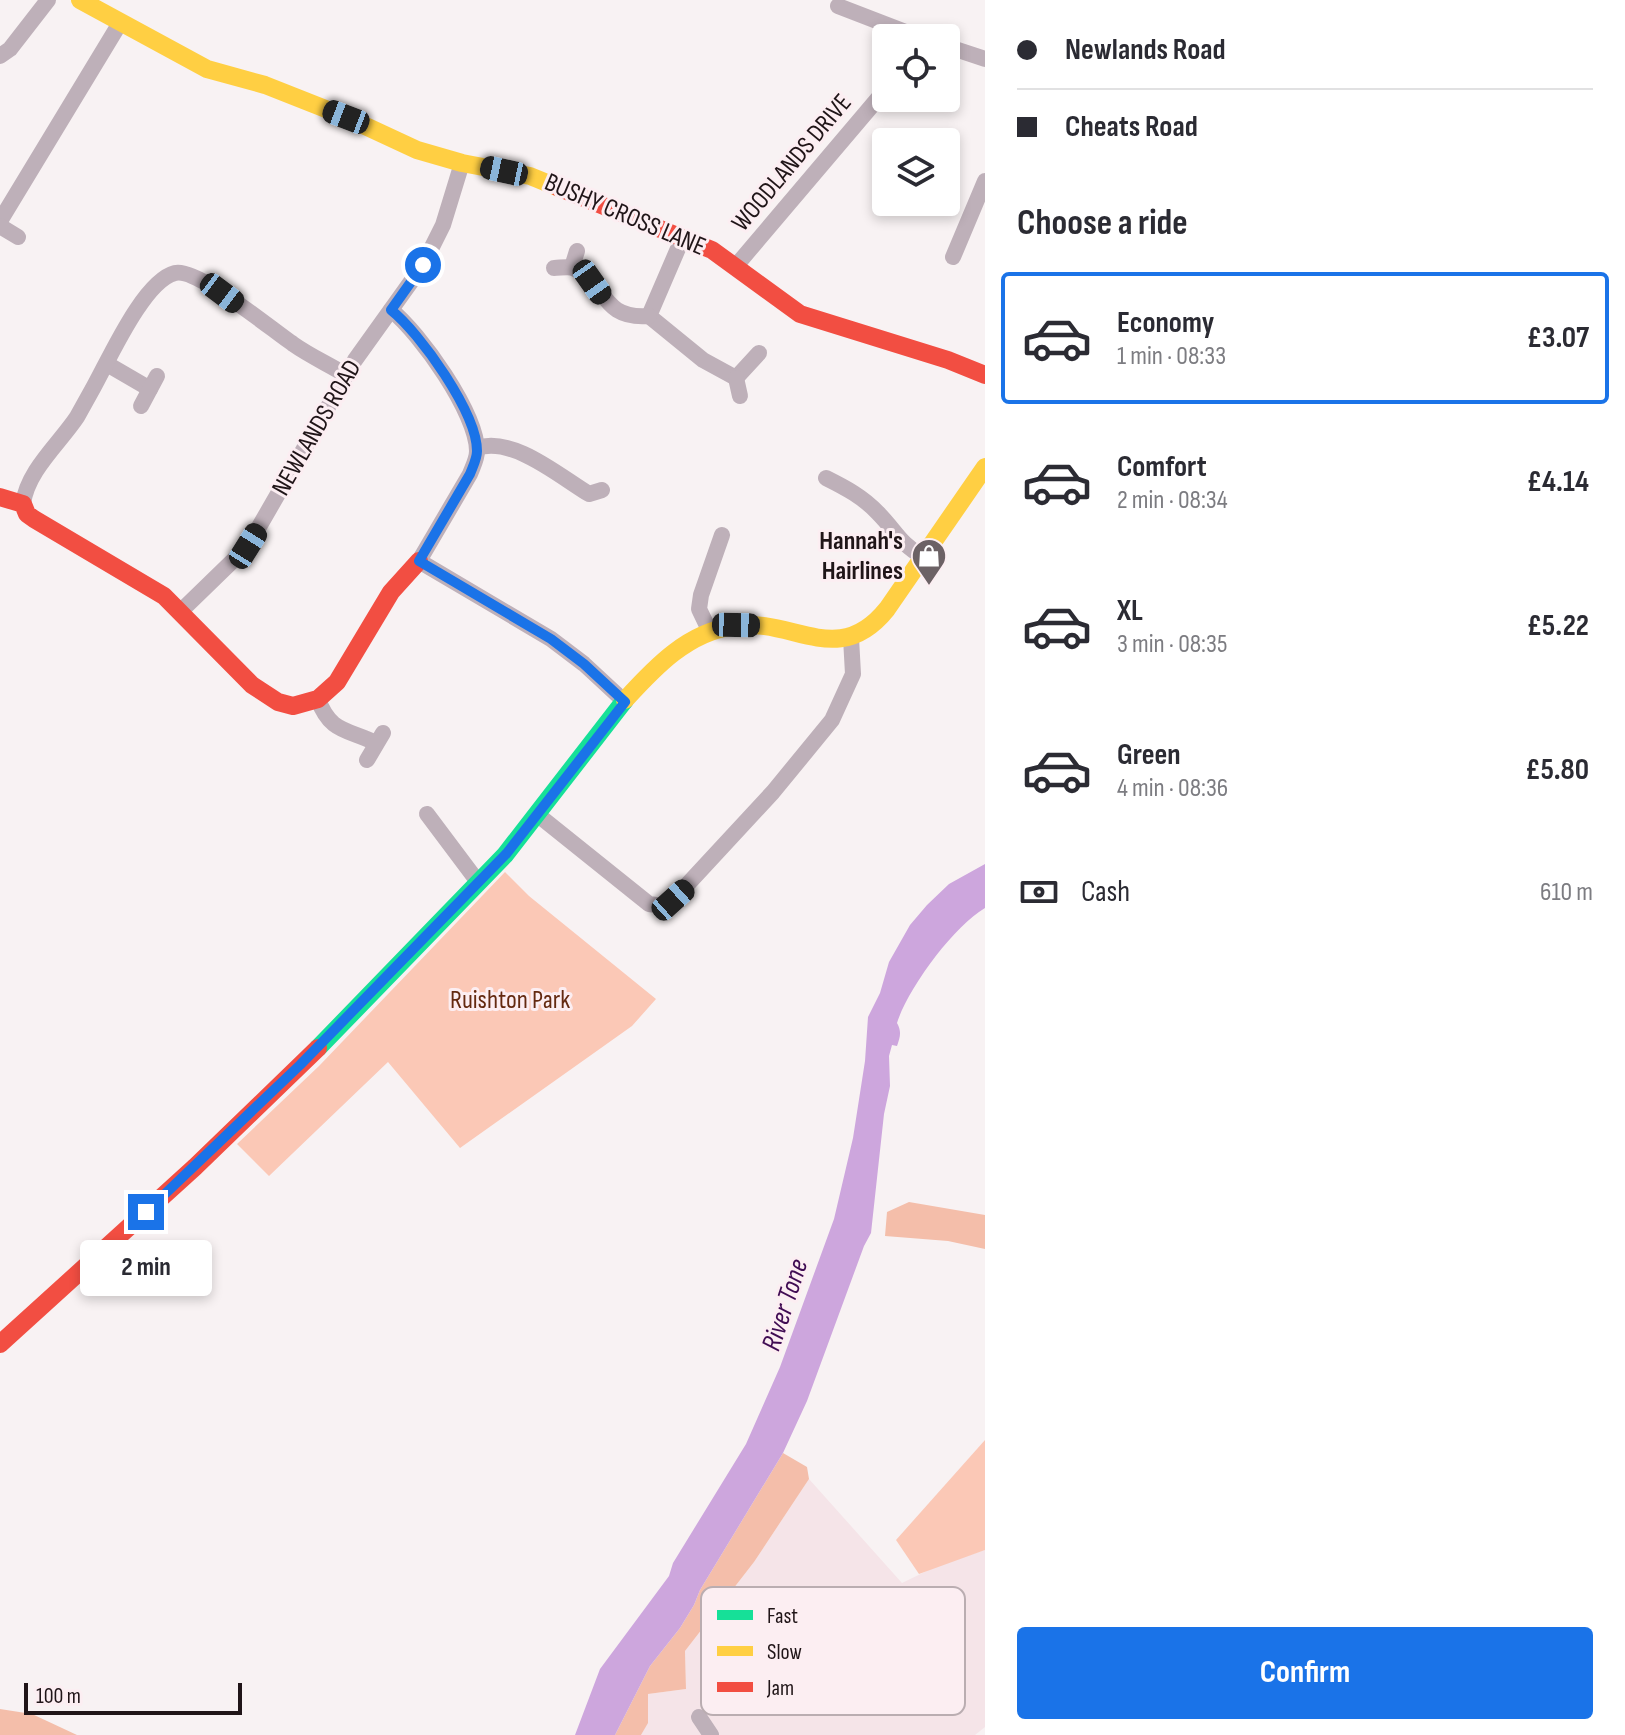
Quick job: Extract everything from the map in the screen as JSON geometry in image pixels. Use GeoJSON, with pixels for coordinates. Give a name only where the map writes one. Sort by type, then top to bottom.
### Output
{"type":"FeatureCollection","features":[{"type":"Feature","properties":{"kind":"street"},"geometry":{"type":"LineString","coordinates":[[0,56],[10,49],[48,0]]}},
{"type":"Feature","properties":{"kind":"street","name":"BUSHY CROSS LANE"},"geometry":{"type":"LineString","coordinates":[[80,0],[207,69],[265,85],[346,117],[417,150],[462,163],[530,176],[712,250],[800,314],[948,360],[985,375]]}},
{"type":"Feature","properties":{"kind":"street"},"geometry":{"type":"LineString","coordinates":[[838,6],[885,24]]}},
{"type":"Feature","properties":{"kind":"street"},"geometry":{"type":"LineString","coordinates":[[18,237],[0,224],[120,23]]}},
{"type":"Feature","properties":{"kind":"street"},"geometry":{"type":"LineString","coordinates":[[960,51],[985,59]]}},
{"type":"Feature","properties":{"kind":"street","name":"WOODLANDS DRIVE"},"geometry":{"type":"LineString","coordinates":[[735,267],[872,106]]}},
{"type":"Feature","properties":{"kind":"street","name":"NEWLANDS ROAD"},"geometry":{"type":"LineString","coordinates":[[180,612],[248,546],[346,375],[423,265],[443,225],[462,163]]}},
{"type":"Feature","properties":{"kind":"street"},"geometry":{"type":"LineString","coordinates":[[952,245],[985,181]]}},
{"type":"Feature","properties":{"kind":"street"},"geometry":{"type":"LineString","coordinates":[[649,316],[683,237]]}},
{"type":"Feature","properties":{"kind":"street"},"geometry":{"type":"LineString","coordinates":[[554,268],[574,259],[615,310],[636,317],[649,316],[703,360],[736,378],[740,396]]}},
{"type":"Feature","properties":{"kind":"street"},"geometry":{"type":"LineString","coordinates":[[346,375],[295,346],[200,279],[182,273],[166,277],[153,288],[127,324],[77,417],[34,475],[25,492],[23,504],[27,514],[164,596],[236,670],[266,696],[293,706],[318,699],[337,682],[391,592],[419,561],[476,460],[477,448],[471,424],[452,387],[422,343],[391,310]]}},
{"type":"Feature","properties":{"kind":"street"},"geometry":{"type":"LineString","coordinates":[[736,378],[759,353]]}},
{"type":"Feature","properties":{"kind":"street"},"geometry":{"type":"LineString","coordinates":[[107,364],[153,382],[141,406]]}},
{"type":"Feature","properties":{"kind":"street"},"geometry":{"type":"LineString","coordinates":[[477,448],[486,445],[511,448],[594,497]]}},
{"type":"Feature","properties":{"kind":"street"},"geometry":{"type":"LineString","coordinates":[[0,1344],[118,1238],[300,1065],[478,882],[538,815],[625,702],[667,658],[710,632],[736,625],[757,625],[827,641],[851,638],[869,628],[985,467]]}},
{"type":"Feature","properties":{"kind":"street"},"geometry":{"type":"LineString","coordinates":[[833,487],[857,494],[890,526],[895,537],[923,557]]}},
{"type":"Feature","properties":{"kind":"street"},"geometry":{"type":"LineString","coordinates":[[0,497],[23,504]]}},
{"type":"Feature","properties":{"kind":"street"},"geometry":{"type":"LineString","coordinates":[[710,632],[699,609],[722,535]]}},
{"type":"Feature","properties":{"kind":"street"},"geometry":{"type":"LineString","coordinates":[[419,561],[551,639],[625,702]]}},
{"type":"Feature","properties":{"kind":"street"},"geometry":{"type":"LineString","coordinates":[[538,815],[638,896],[649,904],[663,906],[687,888],[832,720],[853,674],[851,638]]}},
{"type":"Feature","properties":{"kind":"street"},"geometry":{"type":"LineString","coordinates":[[318,699],[327,721],[339,729],[380,738],[367,760]]}},
{"type":"Feature","properties":{"kind":"street"},"geometry":{"type":"LineString","coordinates":[[427,814],[478,882]]}},
{"type":"Feature","properties":{"kind":"street"},"geometry":{"type":"LineString","coordinates":[[699,1717],[711,1735]]}},
{"type":"Feature","properties":{"kind":"shaded area"},"geometry":{"type":"Polygon","coordinates":[[[985,864],[985,908],[946,943],[911,993],[897,1023],[900,1034],[897,1046],[892,1045],[889,1056],[890,1086],[871,1233],[807,1401],[783,1453],[701,1587],[680,1628],[650,1666],[615,1735],[575,1735],[600,1669],[669,1576],[673,1563],[746,1444],[780,1367],[834,1219],[853,1138],[865,1061],[868,1017],[880,993],[889,962],[910,925],[949,884],[985,864]]]}},
{"type":"Feature","properties":{"kind":"shaded area"},"geometry":{"type":"Polygon","coordinates":[[[909,1202],[985,1215],[985,1249],[948,1241],[885,1236],[887,1212],[909,1202]]]}},
{"type":"Feature","properties":{"kind":"shaded area"},"geometry":{"type":"Polygon","coordinates":[[[783,1453],[807,1467],[809,1479],[735,1587],[702,1587],[783,1453]]]}},
{"type":"Feature","properties":{"kind":"shaded area"},"geometry":{"type":"Polygon","coordinates":[[[809,1479],[902,1583],[937,1566],[985,1550],[985,1727],[975,1735],[641,1735],[648,1722],[648,1694],[686,1689],[685,1651],[701,1630],[701,1715],[965,1715],[965,1587],[735,1587],[809,1479]]]}},
{"type":"Feature","properties":{"kind":"shaded area"},"geometry":{"type":"Polygon","coordinates":[[[700,1590],[701,1630],[685,1651],[686,1689],[648,1694],[648,1723],[641,1735],[615,1735],[650,1666],[680,1628],[700,1590]]]}},
{"type":"Feature","properties":{"kind":"shaded area"},"geometry":{"type":"Polygon","coordinates":[[[0,1709],[32,1714],[77,1735],[0,1735],[0,1709]]]}},
{"type":"Feature","properties":{"kind":"green space","name":"Ruishton Park"},"geometry":{"type":"Polygon","coordinates":[[[505,872],[529,896],[656,999],[632,1026],[460,1148],[388,1062],[269,1176],[237,1144],[319,1066],[505,872]]]}},
{"type":"Feature","properties":{"kind":"green space"},"geometry":{"type":"Polygon","coordinates":[[[985,1440],[985,1550],[919,1574],[896,1540],[985,1440]]]}},
{"type":"Feature","properties":{"kind":"traffic: fast"},"geometry":{"type":"LineString","coordinates":[[318,1048],[505,855],[625,700]]}},
{"type":"Feature","properties":{"kind":"traffic: slow"},"geometry":{"type":"LineString","coordinates":[[80,0],[207,69],[265,85],[346,117],[417,150],[462,163],[530,176],[557,187]]}},
{"type":"Feature","properties":{"kind":"traffic: slow"},"geometry":{"type":"LineString","coordinates":[[625,700],[648,675],[687,643],[717,630],[756,625],[833,639],[851,636],[869,627],[887,609],[985,467]]}},
{"type":"Feature","properties":{"kind":"traffic: jam"},"geometry":{"type":"LineString","coordinates":[[557,187],[712,250],[800,314],[948,360],[985,375]]}},
{"type":"Feature","properties":{"kind":"traffic: jam"},"geometry":{"type":"LineString","coordinates":[[0,497],[23,504],[27,514],[34,519],[164,596],[252,685],[278,702],[293,706],[318,699],[337,682],[391,592],[419,561]]}},
{"type":"Feature","properties":{"kind":"traffic: jam"},"geometry":{"type":"LineString","coordinates":[[0,1344],[195,1167],[318,1048]]}},
{"type":"Feature","properties":{"kind":"place","name":"Hannah's Hairlines"},"geometry":{"type":"Point","coordinates":[929,587]}},
{"type":"Feature","properties":{"kind":"route"},"geometry":{"type":"LineString","coordinates":[[146,1212],[300,1065],[507,853],[625,702],[551,639],[419,561],[470,474],[477,448],[471,424],[452,387],[422,343],[391,310],[423,265]]}},
{"type":"Feature","properties":{"kind":"water label","name":"River Tone"},"geometry":{"type":"Point","coordinates":[785,1305]}}]}
